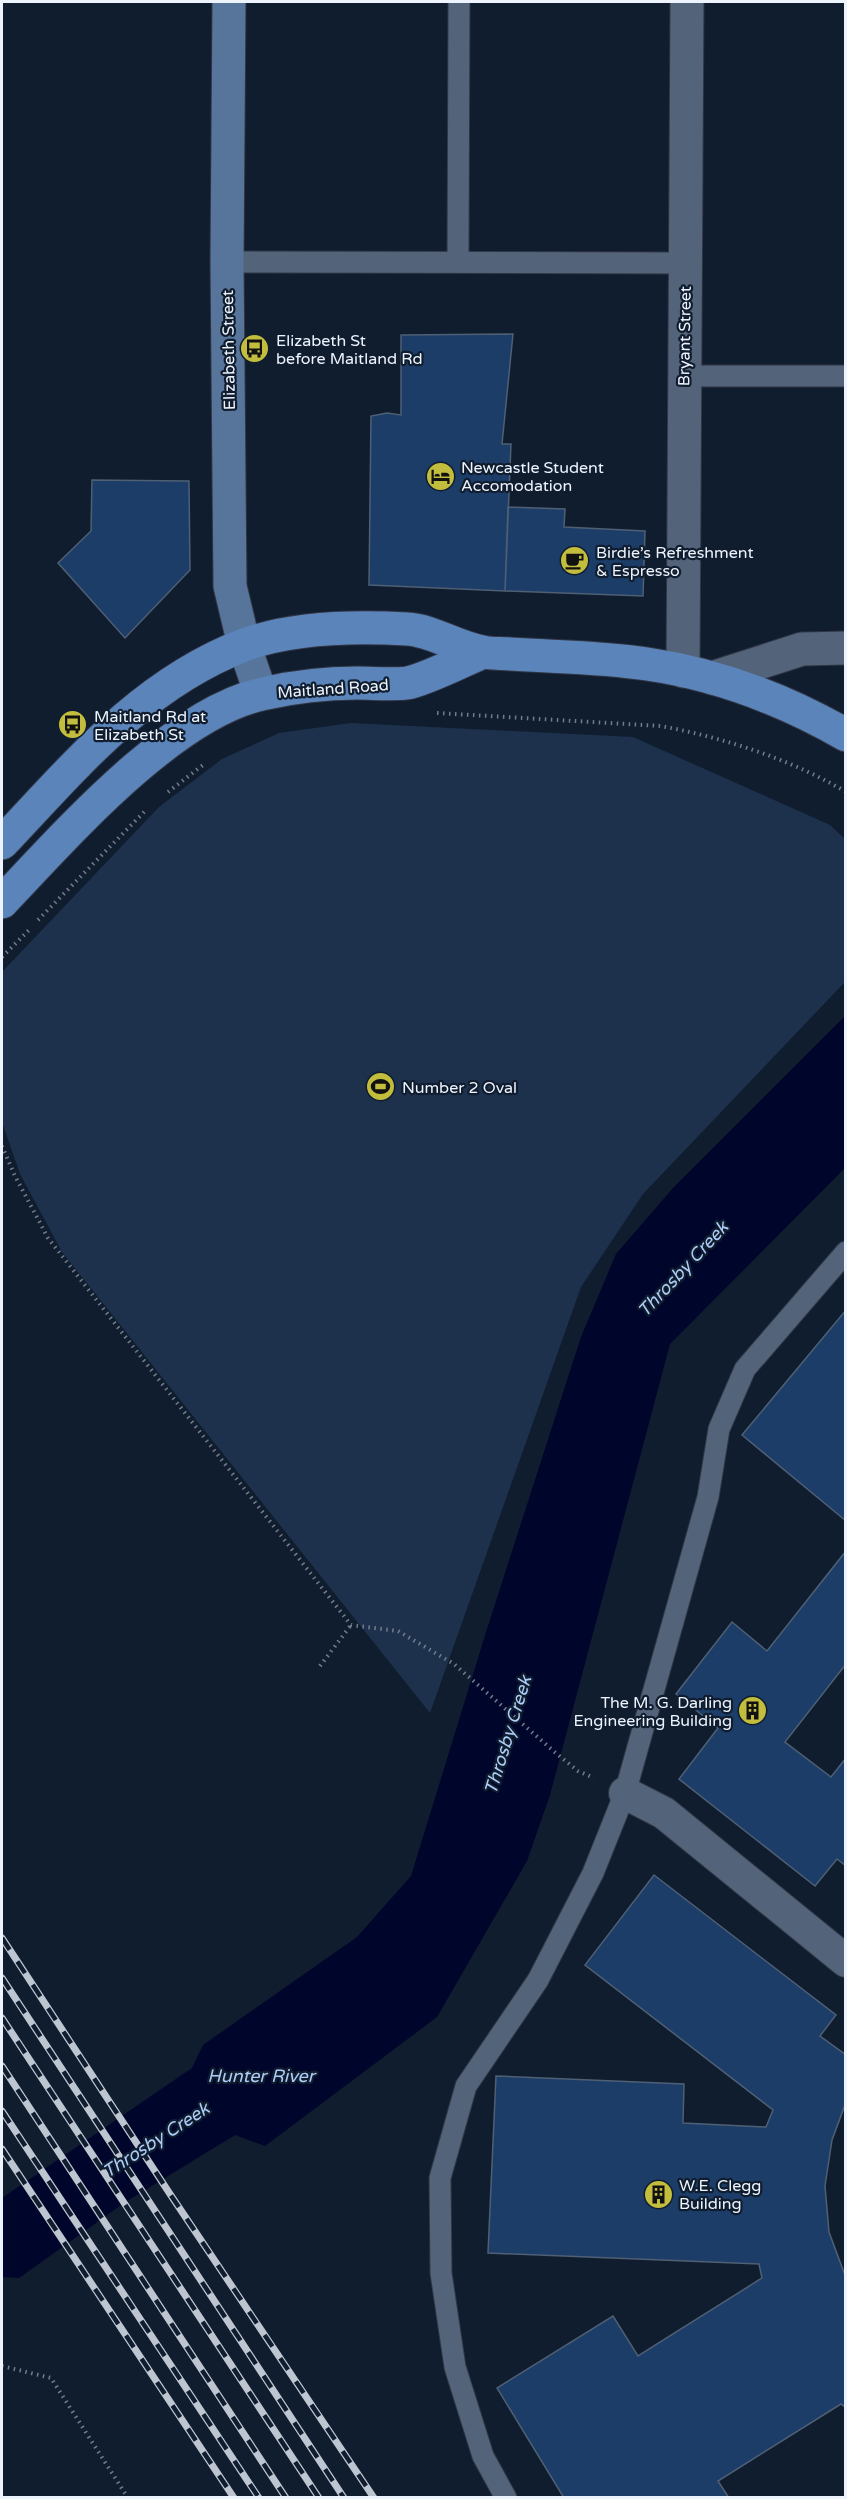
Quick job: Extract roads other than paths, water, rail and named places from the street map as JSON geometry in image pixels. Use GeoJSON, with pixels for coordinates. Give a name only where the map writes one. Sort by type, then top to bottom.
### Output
{"type":"FeatureCollection","features":[{"type":"Feature","properties":{"kind":"main road","name":"Elizabeth Street"},"geometry":{"type":"LineString","coordinates":[[229,2],[227,262],[230,586],[244,645],[261,694]]}},
{"type":"Feature","properties":{"kind":"main road","name":"Maitland Road"},"geometry":{"type":"LineString","coordinates":[[2,843],[96,742],[142,704],[182,676],[244,645],[294,633],[410,628],[483,652],[593,658],[647,664],[697,674],[795,710],[846,735]]}},
{"type":"Feature","properties":{"kind":"main road","name":"Maitland Road"},"geometry":{"type":"LineString","coordinates":[[2,902],[124,778],[182,733],[212,714],[238,701],[261,694],[320,685],[408,683],[483,652]]}},
{"type":"Feature","properties":{"kind":"street","name":"Bryant Street"},"geometry":{"type":"LineString","coordinates":[[687,2],[683,376],[697,674]]}},
{"type":"Feature","properties":{"kind":"street"},"geometry":{"type":"LineString","coordinates":[[697,674],[802,648],[846,648]]}},
{"type":"Feature","properties":{"kind":"street"},"geometry":{"type":"LineString","coordinates":[[625,1793],[664,1813],[846,1961]]}},
{"type":"Feature","properties":{"kind":"lane"},"geometry":{"type":"LineString","coordinates":[[458,261],[459,2]]}},
{"type":"Feature","properties":{"kind":"lane"},"geometry":{"type":"LineString","coordinates":[[227,262],[685,263]]}},
{"type":"Feature","properties":{"kind":"lane"},"geometry":{"type":"LineString","coordinates":[[683,376],[846,376]]}},
{"type":"Feature","properties":{"kind":"lane"},"geometry":{"type":"LineString","coordinates":[[506,2498],[483,2456],[455,2367],[441,2273],[440,2178],[466,2086],[538,1980],[593,1873],[625,1793],[708,1497],[719,1429],[745,1369],[846,1252]]}},
{"type":"Feature","properties":{"kind":"water","name":"Hunter River"},"geometry":{"type":"Polygon","coordinates":[[[845,1016],[845,1168],[670,1344],[550,1795],[527,1861],[437,2017],[265,2146],[235,2135],[124,2203],[19,2278],[2,2277],[2,2198],[192,2068],[203,2045],[357,1937],[411,1876],[487,1629],[581,1337],[616,1254],[673,1188],[845,1016]]]}},
{"type":"Feature","properties":{"kind":"railway"},"geometry":{"type":"LineString","coordinates":[[2,1938],[374,2498]]}},
{"type":"Feature","properties":{"kind":"railway"},"geometry":{"type":"LineString","coordinates":[[2,1978],[344,2498]]}},
{"type":"Feature","properties":{"kind":"railway"},"geometry":{"type":"LineString","coordinates":[[2,2018],[319,2498]]}},
{"type":"Feature","properties":{"kind":"railway"},"geometry":{"type":"LineString","coordinates":[[2,2066],[286,2498]]}},
{"type":"Feature","properties":{"kind":"railway"},"geometry":{"type":"LineString","coordinates":[[2,2111],[259,2498]]}},
{"type":"Feature","properties":{"kind":"railway"},"geometry":{"type":"LineString","coordinates":[[2,2149],[234,2498]]}},
{"type":"Feature","properties":{"kind":"place","name":"Elizabeth St before Maitland Rd"},"geometry":{"type":"Point","coordinates":[255,349]}},
{"type":"Feature","properties":{"kind":"place","name":"Newcastle Student Accomodation"},"geometry":{"type":"Point","coordinates":[440,476]}},
{"type":"Feature","properties":{"kind":"place","name":"Birdie’s Refreshment & Espresso"},"geometry":{"type":"Point","coordinates":[575,561]}},
{"type":"Feature","properties":{"kind":"place","name":"Maitland Rd at Elizabeth St"},"geometry":{"type":"Point","coordinates":[73,725]}},
{"type":"Feature","properties":{"kind":"place","name":"Number 2 Oval"},"geometry":{"type":"Point","coordinates":[381,1087]}},
{"type":"Feature","properties":{"kind":"place","name":"The M. G. Darling Engineering Building"},"geometry":{"type":"Point","coordinates":[753,1711]}},
{"type":"Feature","properties":{"kind":"place","name":"W.E. Clegg Building"},"geometry":{"type":"Point","coordinates":[658,2194]}},
{"type":"Feature","properties":{"kind":"water label","name":"Throsby Creek"},"geometry":{"type":"Point","coordinates":[683,1269]}},
{"type":"Feature","properties":{"kind":"water label","name":"Throsby Creek"},"geometry":{"type":"Point","coordinates":[508,1735]}},
{"type":"Feature","properties":{"kind":"water label","name":"Throsby Creek"},"geometry":{"type":"Point","coordinates":[156,2140]}}]}
